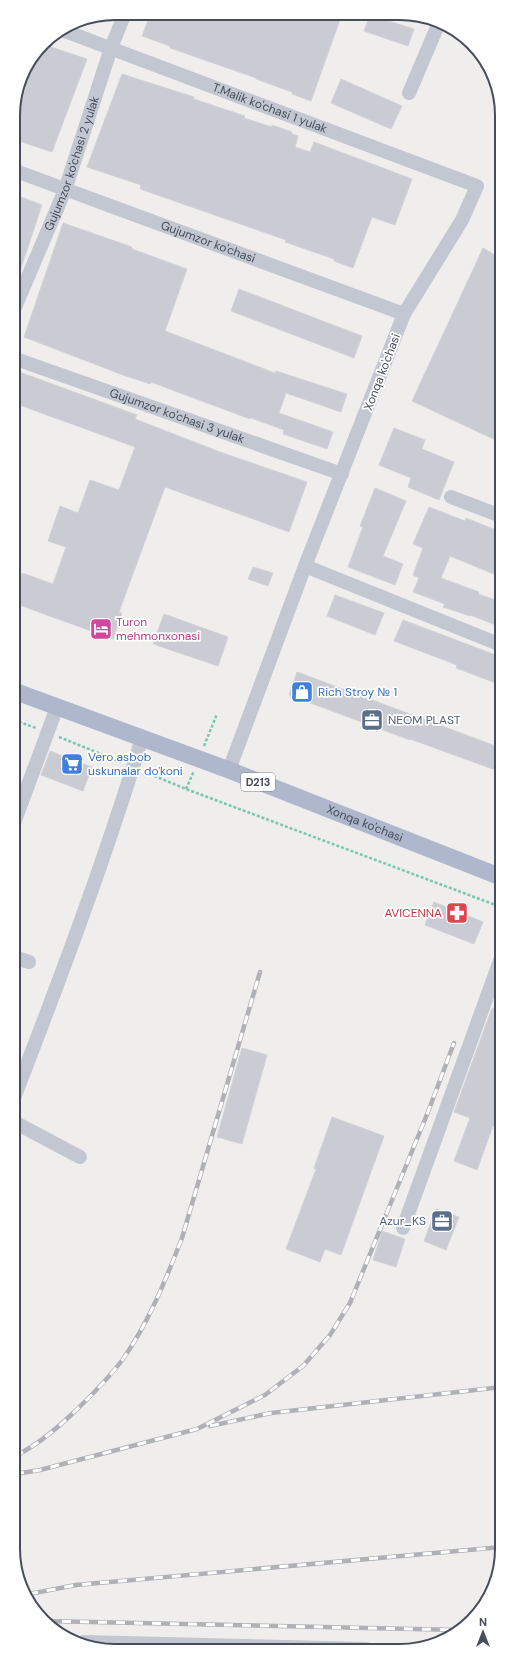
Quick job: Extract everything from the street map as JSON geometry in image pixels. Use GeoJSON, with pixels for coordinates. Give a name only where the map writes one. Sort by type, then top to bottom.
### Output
{"type":"FeatureCollection","features":[{"type":"Feature","properties":{"kind":"main road","name":"Xonqa ko'chasi"},"geometry":{"type":"LineString","coordinates":[[20,692],[229,770],[495,875]]}},
{"type":"Feature","properties":{"kind":"street","name":"Gujumzor ko'chasi 2 yulak"},"geometry":{"type":"LineString","coordinates":[[20,296],[65,190],[111,48],[122,20]]}},
{"type":"Feature","properties":{"kind":"street"},"geometry":{"type":"LineString","coordinates":[[409,93],[437,28]]}},
{"type":"Feature","properties":{"kind":"street","name":"T.Malik ko'chasi 1 yulak"},"geometry":{"type":"LineString","coordinates":[[68,32],[477,186]]}},
{"type":"Feature","properties":{"kind":"street","name":"Gujumzor ko'chasi"},"geometry":{"type":"LineString","coordinates":[[20,173],[404,314]]}},
{"type":"Feature","properties":{"kind":"street","name":"Xonqa ko'chasi"},"geometry":{"type":"LineString","coordinates":[[229,770],[305,566],[404,314],[462,220],[477,186]]}},
{"type":"Feature","properties":{"kind":"street","name":"Gujumzor ko'chasi 3 yulak"},"geometry":{"type":"LineString","coordinates":[[20,360],[342,474]]}},
{"type":"Feature","properties":{"kind":"street"},"geometry":{"type":"LineString","coordinates":[[451,497],[495,514]]}},
{"type":"Feature","properties":{"kind":"street"},"geometry":{"type":"LineString","coordinates":[[305,566],[495,643]]}},
{"type":"Feature","properties":{"kind":"street"},"geometry":{"type":"LineString","coordinates":[[20,807],[57,707]]}},
{"type":"Feature","properties":{"kind":"street"},"geometry":{"type":"LineString","coordinates":[[20,1082],[51,1002],[113,828],[142,738]]}},
{"type":"Feature","properties":{"kind":"street"},"geometry":{"type":"LineString","coordinates":[[20,959],[29,962]]}},
{"type":"Feature","properties":{"kind":"street"},"geometry":{"type":"LineString","coordinates":[[403,1228],[495,975]]}},
{"type":"Feature","properties":{"kind":"street"},"geometry":{"type":"LineString","coordinates":[[20,1125],[80,1157]]}},
{"type":"Feature","properties":{"kind":"street"},"geometry":{"type":"LineString","coordinates":[[99,1642],[163,1644]]}},
{"type":"Feature","properties":{"kind":"path"},"geometry":{"type":"LineString","coordinates":[[20,722],[48,732],[186,789],[495,905]]}},
{"type":"Feature","properties":{"kind":"building"},"geometry":{"type":"Polygon","coordinates":[[[148,20],[340,20],[311,101],[256,78],[170,48],[170,46],[142,36],[148,20]]]}},
{"type":"Feature","properties":{"kind":"building"},"geometry":{"type":"Polygon","coordinates":[[[368,20],[386,20],[414,29],[408,46],[364,31],[368,20]]]}},
{"type":"Feature","properties":{"kind":"building"},"geometry":{"type":"Polygon","coordinates":[[[50,46],[87,59],[52,152],[20,141],[20,109],[26,87],[24,86],[27,79],[36,62],[50,46]]]}},
{"type":"Feature","properties":{"kind":"building"},"geometry":{"type":"Polygon","coordinates":[[[122,74],[194,97],[194,99],[245,116],[244,118],[292,132],[292,134],[298,136],[295,147],[310,152],[314,142],[412,179],[395,225],[372,217],[353,268],[334,261],[334,259],[285,242],[286,240],[140,189],[141,185],[87,167],[122,74]]]}},
{"type":"Feature","properties":{"kind":"building"},"geometry":{"type":"Polygon","coordinates":[[[341,79],[402,106],[391,129],[331,103],[341,79]]]}},
{"type":"Feature","properties":{"kind":"building"},"geometry":{"type":"Polygon","coordinates":[[[21,197],[42,205],[20,271],[21,197]]]}},
{"type":"Feature","properties":{"kind":"building"},"geometry":{"type":"Polygon","coordinates":[[[63,223],[132,247],[132,249],[187,269],[165,331],[275,373],[276,371],[347,394],[341,412],[286,393],[279,413],[333,432],[327,449],[283,434],[284,430],[151,382],[150,384],[123,375],[24,337],[63,223]]]}},
{"type":"Feature","properties":{"kind":"building"},"geometry":{"type":"Polygon","coordinates":[[[483,248],[495,255],[495,440],[412,401],[483,248]]]}},
{"type":"Feature","properties":{"kind":"building"},"geometry":{"type":"Polygon","coordinates":[[[239,289],[362,336],[354,358],[231,311],[239,289]]]}},
{"type":"Feature","properties":{"kind":"building"},"geometry":{"type":"Polygon","coordinates":[[[20,372],[137,415],[135,419],[220,452],[307,482],[289,532],[165,487],[119,612],[122,613],[113,639],[20,605],[20,578],[22,573],[53,584],[66,547],[48,541],[60,506],[78,513],[90,480],[119,490],[135,447],[20,405],[20,372]]]}},
{"type":"Feature","properties":{"kind":"building"},"geometry":{"type":"Polygon","coordinates":[[[394,428],[425,440],[422,449],[454,462],[439,500],[408,487],[411,478],[379,465],[394,428]]]}},
{"type":"Feature","properties":{"kind":"building"},"geometry":{"type":"Polygon","coordinates":[[[375,488],[406,501],[383,556],[403,564],[395,585],[348,567],[363,527],[360,526],[375,488]]]}},
{"type":"Feature","properties":{"kind":"building"},"geometry":{"type":"Polygon","coordinates":[[[429,507],[465,521],[466,518],[495,530],[495,575],[450,556],[441,578],[479,592],[478,594],[495,600],[495,625],[443,607],[445,604],[413,592],[419,578],[413,575],[423,548],[413,544],[429,507]]]}},
{"type":"Feature","properties":{"kind":"building"},"geometry":{"type":"Polygon","coordinates":[[[253,567],[273,573],[268,586],[248,579],[253,567]]]}},
{"type":"Feature","properties":{"kind":"building"},"geometry":{"type":"Polygon","coordinates":[[[335,595],[384,613],[375,635],[327,616],[335,595]]]}},
{"type":"Feature","properties":{"kind":"building"},"geometry":{"type":"Polygon","coordinates":[[[164,614],[228,637],[218,666],[153,644],[164,614]]]}},
{"type":"Feature","properties":{"kind":"building"},"geometry":{"type":"Polygon","coordinates":[[[403,620],[495,655],[495,683],[456,668],[457,665],[394,641],[403,620]]]}},
{"type":"Feature","properties":{"kind":"building"},"geometry":{"type":"Polygon","coordinates":[[[297,672],[495,746],[495,770],[410,740],[289,695],[297,672]]]}},
{"type":"Feature","properties":{"kind":"building"},"geometry":{"type":"Polygon","coordinates":[[[50,751],[92,767],[83,791],[41,775],[50,751]]]}},
{"type":"Feature","properties":{"kind":"building"},"geometry":{"type":"Polygon","coordinates":[[[434,902],[483,922],[474,944],[425,925],[434,902]]]}},
{"type":"Feature","properties":{"kind":"building"},"geometry":{"type":"Polygon","coordinates":[[[492,1008],[495,1009],[495,1127],[493,1126],[477,1170],[454,1161],[470,1118],[454,1112],[492,1008]]]}},
{"type":"Feature","properties":{"kind":"building"},"geometry":{"type":"Polygon","coordinates":[[[242,1048],[267,1055],[242,1144],[217,1137],[242,1048]]]}},
{"type":"Feature","properties":{"kind":"building"},"geometry":{"type":"Polygon","coordinates":[[[332,1117],[384,1136],[341,1255],[325,1249],[320,1262],[286,1249],[316,1169],[314,1168],[332,1117]]]}},
{"type":"Feature","properties":{"kind":"building"},"geometry":{"type":"Polygon","coordinates":[[[436,1209],[459,1217],[446,1250],[424,1241],[436,1209]]]}},
{"type":"Feature","properties":{"kind":"building"},"geometry":{"type":"Polygon","coordinates":[[[382,1231],[405,1239],[396,1267],[373,1260],[382,1231]]]}},
{"type":"Feature","properties":{"kind":"railway"},"geometry":{"type":"LineString","coordinates":[[20,1453],[30,1448],[51,1432],[71,1415],[98,1388],[123,1359],[149,1315],[182,1238],[260,972]]}},
{"type":"Feature","properties":{"kind":"railway"},"geometry":{"type":"LineString","coordinates":[[20,1473],[40,1470],[197,1429],[265,1395],[303,1366],[330,1335],[350,1303],[428,1112],[454,1043]]}},
{"type":"Feature","properties":{"kind":"railway"},"geometry":{"type":"LineString","coordinates":[[210,1426],[271,1413],[495,1388]]}},
{"type":"Feature","properties":{"kind":"railway"},"geometry":{"type":"LineString","coordinates":[[32,1593],[76,1585],[495,1548]]}},
{"type":"Feature","properties":{"kind":"railway"},"geometry":{"type":"LineString","coordinates":[[54,1621],[450,1630]]}},
{"type":"Feature","properties":{"kind":"place","name":"Turon mehmonxonasi"},"geometry":{"type":"Point","coordinates":[101,629]}},
{"type":"Feature","properties":{"kind":"place","name":"Rich Stroy № 1"},"geometry":{"type":"Point","coordinates":[302,692]}},
{"type":"Feature","properties":{"kind":"place","name":"NEOM PLAST"},"geometry":{"type":"Point","coordinates":[372,720]}},
{"type":"Feature","properties":{"kind":"place","name":"Vero asbob uskunalar do'koni"},"geometry":{"type":"Point","coordinates":[72,764]}},
{"type":"Feature","properties":{"kind":"place","name":"AVICENNA"},"geometry":{"type":"Point","coordinates":[457,913]}},
{"type":"Feature","properties":{"kind":"place","name":"Azur_KS"},"geometry":{"type":"Point","coordinates":[442,1221]}}]}
